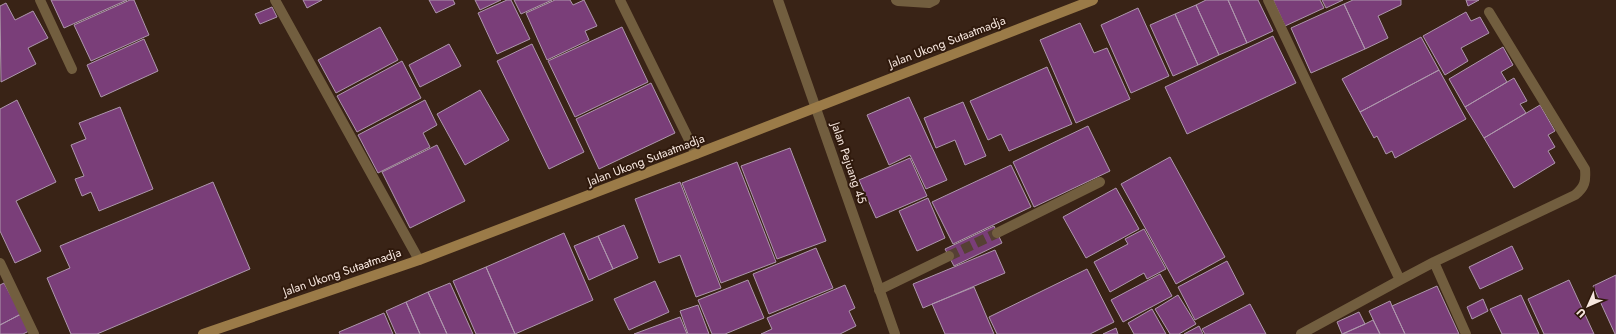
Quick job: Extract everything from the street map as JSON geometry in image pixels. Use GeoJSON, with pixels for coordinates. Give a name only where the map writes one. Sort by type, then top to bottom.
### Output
{"type":"FeatureCollection","features":[{"type":"Feature","properties":{"kind":"main road","name":"Jalan Ukong Sutaatmadja"},"geometry":{"type":"LineString","coordinates":[[203,334],[419,260],[1093,0]]}},
{"type":"Feature","properties":{"kind":"street"},"geometry":{"type":"LineString","coordinates":[[40,0],[72,69]]}},
{"type":"Feature","properties":{"kind":"street"},"geometry":{"type":"LineString","coordinates":[[275,0],[419,260]]}},
{"type":"Feature","properties":{"kind":"street"},"geometry":{"type":"LineString","coordinates":[[620,0],[696,154]]}},
{"type":"Feature","properties":{"kind":"street","name":"Jalan Pejuang 45"},"geometry":{"type":"LineString","coordinates":[[778,0],[895,334]]}},
{"type":"Feature","properties":{"kind":"street"},"geometry":{"type":"LineString","coordinates":[[896,0],[929,3],[935,0]]}},
{"type":"Feature","properties":{"kind":"street"},"geometry":{"type":"LineString","coordinates":[[1268,0],[1400,280]]}},
{"type":"Feature","properties":{"kind":"street"},"geometry":{"type":"LineString","coordinates":[[1301,334],[1434,262],[1575,195],[1583,189],[1586,180],[1585,169],[1490,12]]}},
{"type":"Feature","properties":{"kind":"street"},"geometry":{"type":"LineString","coordinates":[[997,233],[1100,182]]}},
{"type":"Feature","properties":{"kind":"street"},"geometry":{"type":"LineString","coordinates":[[879,290],[949,256]]}},
{"type":"Feature","properties":{"kind":"street"},"geometry":{"type":"LineString","coordinates":[[1434,262],[1466,334]]}},
{"type":"Feature","properties":{"kind":"street"},"geometry":{"type":"LineString","coordinates":[[0,263],[34,334]]}},
{"type":"Feature","properties":{"kind":"building"},"geometry":{"type":"Polygon","coordinates":[[[51,0],[127,0],[64,28],[51,0]]]}},
{"type":"Feature","properties":{"kind":"building"},"geometry":{"type":"Polygon","coordinates":[[[130,0],[134,0],[149,35],[91,61],[74,25],[130,0]]]}},
{"type":"Feature","properties":{"kind":"building"},"geometry":{"type":"Polygon","coordinates":[[[303,0],[322,0],[307,8],[303,0]]]}},
{"type":"Feature","properties":{"kind":"building"},"geometry":{"type":"Polygon","coordinates":[[[429,0],[453,0],[455,4],[436,13],[429,0]]]}},
{"type":"Feature","properties":{"kind":"building"},"geometry":{"type":"Polygon","coordinates":[[[475,0],[501,0],[480,10],[475,0]]]}},
{"type":"Feature","properties":{"kind":"building"},"geometry":{"type":"Polygon","coordinates":[[[507,0],[511,0],[530,39],[497,54],[478,13],[507,0]]]}},
{"type":"Feature","properties":{"kind":"building"},"geometry":{"type":"Polygon","coordinates":[[[514,0],[552,0],[521,14],[514,0]]]}},
{"type":"Feature","properties":{"kind":"building"},"geometry":{"type":"Polygon","coordinates":[[[555,0],[570,0],[573,5],[584,0],[597,26],[585,31],[589,40],[547,60],[526,13],[555,0]]]}},
{"type":"Feature","properties":{"kind":"building"},"geometry":{"type":"Polygon","coordinates":[[[1206,0],[1228,0],[1247,43],[1219,55],[1196,5],[1206,0]]]}},
{"type":"Feature","properties":{"kind":"building"},"geometry":{"type":"Polygon","coordinates":[[[1228,0],[1258,0],[1273,31],[1247,43],[1228,0]]]}},
{"type":"Feature","properties":{"kind":"building"},"geometry":{"type":"Polygon","coordinates":[[[1273,0],[1320,0],[1324,8],[1285,26],[1273,0]]]}},
{"type":"Feature","properties":{"kind":"building"},"geometry":{"type":"Polygon","coordinates":[[[1322,0],[1343,0],[1326,8],[1322,0]]]}},
{"type":"Feature","properties":{"kind":"building"},"geometry":{"type":"Polygon","coordinates":[[[1353,0],[1401,0],[1401,5],[1378,16],[1388,38],[1365,49],[1344,4],[1353,0]]]}},
{"type":"Feature","properties":{"kind":"building"},"geometry":{"type":"Polygon","coordinates":[[[1466,0],[1479,0],[1468,6],[1466,0]]]}},
{"type":"Feature","properties":{"kind":"building"},"geometry":{"type":"Polygon","coordinates":[[[6,3],[15,20],[33,11],[48,38],[28,48],[36,64],[1,82],[0,6],[6,3]]]}},
{"type":"Feature","properties":{"kind":"building"},"geometry":{"type":"Polygon","coordinates":[[[1344,4],[1365,49],[1311,73],[1291,28],[1344,4]]]}},
{"type":"Feature","properties":{"kind":"building"},"geometry":{"type":"Polygon","coordinates":[[[1196,5],[1219,55],[1198,65],[1175,14],[1196,5]]]}},
{"type":"Feature","properties":{"kind":"building"},"geometry":{"type":"Polygon","coordinates":[[[272,7],[277,17],[260,24],[255,14],[272,7]]]}},
{"type":"Feature","properties":{"kind":"building"},"geometry":{"type":"Polygon","coordinates":[[[1138,8],[1169,76],[1131,93],[1101,25],[1138,8]]]}},
{"type":"Feature","properties":{"kind":"building"},"geometry":{"type":"Polygon","coordinates":[[[1466,12],[1471,21],[1480,17],[1489,33],[1461,48],[1468,61],[1445,75],[1423,36],[1466,12]]]}},
{"type":"Feature","properties":{"kind":"building"},"geometry":{"type":"Polygon","coordinates":[[[1175,14],[1198,65],[1173,76],[1150,25],[1175,14]]]}},
{"type":"Feature","properties":{"kind":"building"},"geometry":{"type":"Polygon","coordinates":[[[1080,23],[1094,53],[1107,48],[1130,99],[1076,123],[1040,40],[1080,23]]]}},
{"type":"Feature","properties":{"kind":"building"},"geometry":{"type":"Polygon","coordinates":[[[380,27],[398,60],[336,93],[318,60],[380,27]]]}},
{"type":"Feature","properties":{"kind":"building"},"geometry":{"type":"Polygon","coordinates":[[[622,27],[648,82],[575,117],[548,61],[622,27]]]}},
{"type":"Feature","properties":{"kind":"building"},"geometry":{"type":"Polygon","coordinates":[[[1273,36],[1296,83],[1187,134],[1165,87],[1273,36]]]}},
{"type":"Feature","properties":{"kind":"building"},"geometry":{"type":"Polygon","coordinates":[[[1421,37],[1439,70],[1360,112],[1342,79],[1421,37]]]}},
{"type":"Feature","properties":{"kind":"building"},"geometry":{"type":"Polygon","coordinates":[[[144,39],[158,71],[101,97],[87,65],[144,39]]]}},
{"type":"Feature","properties":{"kind":"building"},"geometry":{"type":"Polygon","coordinates":[[[449,44],[461,66],[420,87],[409,65],[449,44]]]}},
{"type":"Feature","properties":{"kind":"building"},"geometry":{"type":"Polygon","coordinates":[[[532,44],[584,152],[549,169],[497,61],[532,44]]]}},
{"type":"Feature","properties":{"kind":"building"},"geometry":{"type":"Polygon","coordinates":[[[1503,47],[1513,65],[1501,72],[1507,82],[1465,107],[1449,79],[1503,47]]]}},
{"type":"Feature","properties":{"kind":"building"},"geometry":{"type":"Polygon","coordinates":[[[402,61],[421,98],[357,132],[337,96],[402,61]]]}},
{"type":"Feature","properties":{"kind":"building"},"geometry":{"type":"Polygon","coordinates":[[[1047,67],[1072,124],[1009,151],[1001,134],[988,140],[970,101],[1047,67]]]}},
{"type":"Feature","properties":{"kind":"building"},"geometry":{"type":"Polygon","coordinates":[[[1439,70],[1466,119],[1395,158],[1392,151],[1386,154],[1377,136],[1374,138],[1360,112],[1439,70]]]}},
{"type":"Feature","properties":{"kind":"building"},"geometry":{"type":"Polygon","coordinates":[[[1514,78],[1527,101],[1520,104],[1526,113],[1484,138],[1465,107],[1514,78]]]}},
{"type":"Feature","properties":{"kind":"building"},"geometry":{"type":"Polygon","coordinates":[[[651,83],[675,133],[599,169],[576,119],[651,83]]]}},
{"type":"Feature","properties":{"kind":"building"},"geometry":{"type":"Polygon","coordinates":[[[480,90],[509,140],[465,165],[437,114],[480,90]]]}},
{"type":"Feature","properties":{"kind":"building"},"geometry":{"type":"Polygon","coordinates":[[[909,97],[947,180],[926,189],[910,155],[889,165],[867,115],[909,97]]]}},
{"type":"Feature","properties":{"kind":"building"},"geometry":{"type":"Polygon","coordinates":[[[17,100],[56,182],[16,201],[41,251],[15,263],[0,231],[0,109],[17,100]]]}},
{"type":"Feature","properties":{"kind":"building"},"geometry":{"type":"Polygon","coordinates":[[[425,100],[437,125],[423,133],[430,147],[378,173],[358,135],[425,100]]]}},
{"type":"Feature","properties":{"kind":"building"},"geometry":{"type":"Polygon","coordinates":[[[963,102],[986,156],[965,165],[955,140],[936,148],[924,118],[963,102]]]}},
{"type":"Feature","properties":{"kind":"building"},"geometry":{"type":"Polygon","coordinates":[[[1540,105],[1555,131],[1548,135],[1555,147],[1548,151],[1555,163],[1514,188],[1484,138],[1540,105]]]}},
{"type":"Feature","properties":{"kind":"building"},"geometry":{"type":"Polygon","coordinates":[[[120,107],[153,189],[99,211],[91,192],[82,196],[75,179],[84,176],[71,145],[86,139],[79,123],[120,107]]]}},
{"type":"Feature","properties":{"kind":"building"},"geometry":{"type":"Polygon","coordinates":[[[1088,126],[1110,171],[1034,207],[1013,162],[1088,126]]]}},
{"type":"Feature","properties":{"kind":"building"},"geometry":{"type":"Polygon","coordinates":[[[437,145],[465,201],[410,228],[382,172],[437,145]]]}},
{"type":"Feature","properties":{"kind":"building"},"geometry":{"type":"Polygon","coordinates":[[[790,148],[826,241],[777,259],[741,166],[790,148]]]}},
{"type":"Feature","properties":{"kind":"building"},"geometry":{"type":"Polygon","coordinates":[[[1170,157],[1225,257],[1176,284],[1121,184],[1170,157]]]}},
{"type":"Feature","properties":{"kind":"building"},"geometry":{"type":"Polygon","coordinates":[[[910,158],[927,196],[876,218],[859,180],[910,158]]]}},
{"type":"Feature","properties":{"kind":"building"},"geometry":{"type":"Polygon","coordinates":[[[737,162],[776,262],[721,283],[682,183],[737,162]]]}},
{"type":"Feature","properties":{"kind":"building"},"geometry":{"type":"Polygon","coordinates":[[[1011,165],[1031,207],[953,244],[932,202],[1011,165]]]}},
{"type":"Feature","properties":{"kind":"building"},"geometry":{"type":"Polygon","coordinates":[[[213,182],[250,269],[97,334],[71,334],[47,278],[70,268],[60,246],[213,182]]]}},
{"type":"Feature","properties":{"kind":"building"},"geometry":{"type":"Polygon","coordinates":[[[680,182],[721,288],[696,297],[680,255],[659,263],[635,199],[680,182]]]}},
{"type":"Feature","properties":{"kind":"building"},"geometry":{"type":"Polygon","coordinates":[[[1116,188],[1139,229],[1086,258],[1063,217],[1116,188]]]}},
{"type":"Feature","properties":{"kind":"building"},"geometry":{"type":"Polygon","coordinates":[[[928,198],[945,238],[917,251],[899,211],[928,198]]]}},
{"type":"Feature","properties":{"kind":"building"},"geometry":{"type":"Polygon","coordinates":[[[624,225],[638,258],[613,269],[598,236],[624,225]]]}},
{"type":"Feature","properties":{"kind":"building"},"geometry":{"type":"Polygon","coordinates":[[[994,226],[1002,243],[954,266],[945,249],[994,226]]]}},
{"type":"Feature","properties":{"kind":"building"},"geometry":{"type":"Polygon","coordinates":[[[1144,229],[1166,269],[1147,279],[1144,273],[1110,292],[1094,262],[1128,244],[1125,239],[1144,229]]]}},
{"type":"Feature","properties":{"kind":"building"},"geometry":{"type":"Polygon","coordinates":[[[564,233],[593,300],[515,334],[486,267],[564,233]]]}},
{"type":"Feature","properties":{"kind":"building"},"geometry":{"type":"Polygon","coordinates":[[[598,236],[613,269],[589,280],[574,246],[598,236]]]}},
{"type":"Feature","properties":{"kind":"building"},"geometry":{"type":"Polygon","coordinates":[[[1512,246],[1523,269],[1480,289],[1469,267],[1512,246]]]}},
{"type":"Feature","properties":{"kind":"building"},"geometry":{"type":"Polygon","coordinates":[[[816,248],[833,288],[769,314],[753,274],[816,248]]]}},
{"type":"Feature","properties":{"kind":"building"},"geometry":{"type":"Polygon","coordinates":[[[995,250],[1005,273],[923,308],[913,284],[995,250]]]}},
{"type":"Feature","properties":{"kind":"building"},"geometry":{"type":"Polygon","coordinates":[[[1227,261],[1244,294],[1195,320],[1178,287],[1227,261]]]}},
{"type":"Feature","properties":{"kind":"building"},"geometry":{"type":"Polygon","coordinates":[[[486,267],[515,334],[476,334],[453,281],[486,267]]]}},
{"type":"Feature","properties":{"kind":"building"},"geometry":{"type":"Polygon","coordinates":[[[1087,269],[1114,322],[1090,334],[997,334],[989,317],[1087,269]]]}},
{"type":"Feature","properties":{"kind":"building"},"geometry":{"type":"Polygon","coordinates":[[[1160,274],[1172,296],[1123,322],[1111,300],[1160,274]]]}},
{"type":"Feature","properties":{"kind":"building"},"geometry":{"type":"Polygon","coordinates":[[[1616,275],[1616,334],[1615,334],[1593,286],[1616,275]]]}},
{"type":"Feature","properties":{"kind":"building"},"geometry":{"type":"Polygon","coordinates":[[[748,280],[764,318],[725,334],[712,334],[698,300],[748,280]]]}},
{"type":"Feature","properties":{"kind":"building"},"geometry":{"type":"Polygon","coordinates":[[[1569,280],[1594,334],[1544,334],[1528,299],[1569,280]]]}},
{"type":"Feature","properties":{"kind":"building"},"geometry":{"type":"Polygon","coordinates":[[[655,281],[669,312],[629,330],[614,299],[655,281]]]}},
{"type":"Feature","properties":{"kind":"building"},"geometry":{"type":"Polygon","coordinates":[[[4,283],[21,314],[0,325],[0,285],[4,283]]]}},
{"type":"Feature","properties":{"kind":"building"},"geometry":{"type":"Polygon","coordinates":[[[450,283],[473,334],[447,334],[428,292],[450,283]]]}},
{"type":"Feature","properties":{"kind":"building"},"geometry":{"type":"Polygon","coordinates":[[[845,285],[855,308],[849,311],[856,326],[840,334],[761,334],[772,329],[767,318],[845,285]]]}},
{"type":"Feature","properties":{"kind":"building"},"geometry":{"type":"Polygon","coordinates":[[[1437,286],[1459,334],[1405,334],[1392,306],[1437,286]]]}},
{"type":"Feature","properties":{"kind":"building"},"geometry":{"type":"Polygon","coordinates":[[[974,287],[994,334],[945,334],[932,304],[974,287]]]}},
{"type":"Feature","properties":{"kind":"building"},"geometry":{"type":"Polygon","coordinates":[[[428,292],[447,334],[420,334],[406,302],[428,292]]]}},
{"type":"Feature","properties":{"kind":"building"},"geometry":{"type":"Polygon","coordinates":[[[1178,295],[1196,324],[1179,334],[1170,334],[1155,309],[1178,295]]]}},
{"type":"Feature","properties":{"kind":"building"},"geometry":{"type":"Polygon","coordinates":[[[1521,295],[1539,334],[1502,334],[1490,309],[1521,295]]]}},
{"type":"Feature","properties":{"kind":"building"},"geometry":{"type":"Polygon","coordinates":[[[1483,299],[1488,311],[1472,319],[1467,307],[1483,299]]]}},
{"type":"Feature","properties":{"kind":"building"},"geometry":{"type":"Polygon","coordinates":[[[1390,301],[1405,334],[1380,334],[1369,311],[1390,301]]]}},
{"type":"Feature","properties":{"kind":"building"},"geometry":{"type":"Polygon","coordinates":[[[406,302],[420,334],[396,334],[386,311],[406,302]]]}},
{"type":"Feature","properties":{"kind":"building"},"geometry":{"type":"Polygon","coordinates":[[[1250,304],[1266,334],[1205,334],[1202,329],[1250,304]]]}},
{"type":"Feature","properties":{"kind":"building"},"geometry":{"type":"Polygon","coordinates":[[[698,305],[709,334],[688,334],[680,311],[698,305]]]}},
{"type":"Feature","properties":{"kind":"building"},"geometry":{"type":"Polygon","coordinates":[[[1152,309],[1166,334],[1134,334],[1128,323],[1152,309]]]}},
{"type":"Feature","properties":{"kind":"building"},"geometry":{"type":"Polygon","coordinates":[[[1359,312],[1365,324],[1342,334],[1337,322],[1359,312]]]}},
{"type":"Feature","properties":{"kind":"building"},"geometry":{"type":"Polygon","coordinates":[[[384,313],[393,334],[340,334],[339,332],[384,313]]]}},
{"type":"Feature","properties":{"kind":"building"},"geometry":{"type":"Polygon","coordinates":[[[21,314],[29,331],[23,334],[0,334],[0,325],[21,314]]]}},
{"type":"Feature","properties":{"kind":"building"},"geometry":{"type":"Polygon","coordinates":[[[680,317],[687,334],[634,334],[680,317]]]}},
{"type":"Feature","properties":{"kind":"building"},"geometry":{"type":"Polygon","coordinates":[[[1373,320],[1380,334],[1343,334],[1365,324],[1373,320]]]}},
{"type":"Feature","properties":{"kind":"building"},"geometry":{"type":"Polygon","coordinates":[[[1199,326],[1203,334],[1184,334],[1199,326]]]}},
{"type":"Feature","properties":{"kind":"building"},"geometry":{"type":"Polygon","coordinates":[[[1116,328],[1118,334],[1103,334],[1116,328]]]}},
{"type":"Feature","properties":{"kind":"tunnel"},"geometry":{"type":"LineString","coordinates":[[949,256],[997,233]]}}]}
